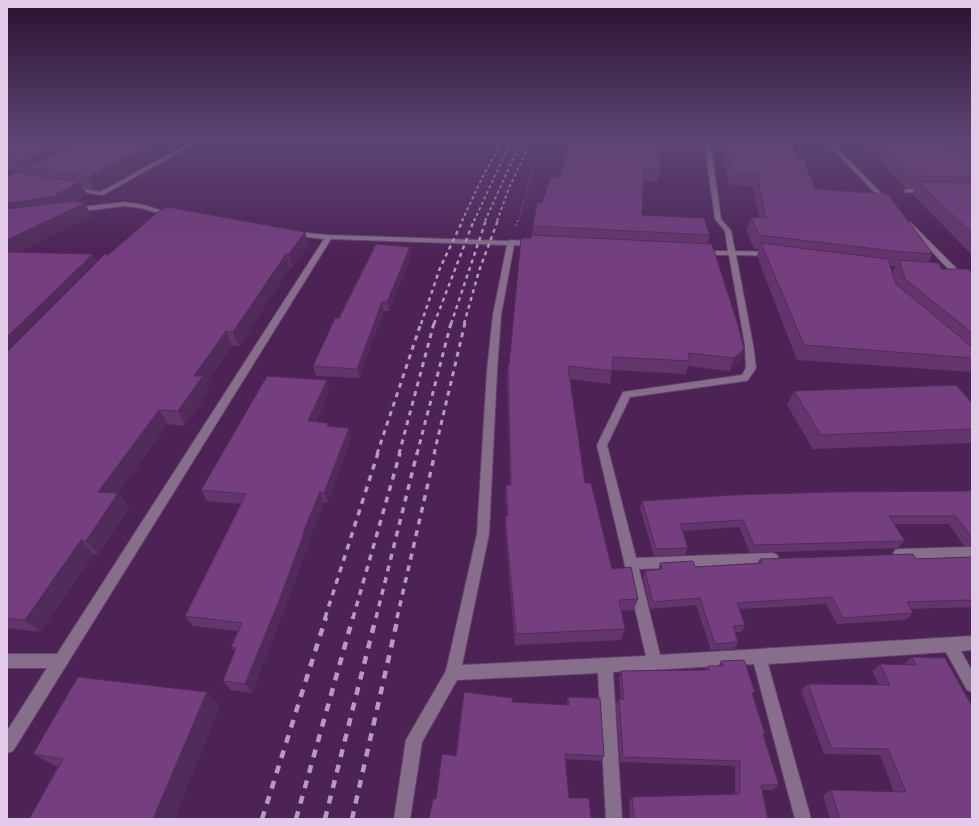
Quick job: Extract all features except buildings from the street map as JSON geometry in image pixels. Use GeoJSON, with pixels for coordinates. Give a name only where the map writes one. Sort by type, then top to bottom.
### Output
{"type":"FeatureCollection","features":[{"type":"Feature","properties":{"kind":"street"},"geometry":{"type":"LineString","coordinates":[[63,188],[101,194],[131,178]]}},
{"type":"Feature","properties":{"kind":"street"},"geometry":{"type":"LineString","coordinates":[[655,663],[602,445],[626,394],[745,378],[751,368],[749,345],[733,254],[728,231],[718,219],[712,178]]}},
{"type":"Feature","properties":{"kind":"street"},"geometry":{"type":"LineString","coordinates":[[863,178],[891,206]]}},
{"type":"Feature","properties":{"kind":"street"},"geometry":{"type":"LineString","coordinates":[[907,191],[936,192]]}},
{"type":"Feature","properties":{"kind":"street"},"geometry":{"type":"LineString","coordinates":[[66,212],[124,204],[142,206],[175,215],[162,220]]}},
{"type":"Feature","properties":{"kind":"street"},"geometry":{"type":"LineString","coordinates":[[902,218],[972,289]]}},
{"type":"Feature","properties":{"kind":"street"},"geometry":{"type":"LineString","coordinates":[[287,234],[328,237],[542,244]]}},
{"type":"Feature","properties":{"kind":"street"},"geometry":{"type":"LineString","coordinates":[[7,745],[328,237]]}},
{"type":"Feature","properties":{"kind":"street"},"geometry":{"type":"LineString","coordinates":[[402,819],[414,740],[453,673],[483,534],[492,371],[498,314],[511,242]]}},
{"type":"Feature","properties":{"kind":"street"},"geometry":{"type":"LineString","coordinates":[[696,253],[733,254],[754,252],[776,254]]}},
{"type":"Feature","properties":{"kind":"street"},"geometry":{"type":"LineString","coordinates":[[943,274],[972,276]]}},
{"type":"Feature","properties":{"kind":"street"},"geometry":{"type":"LineString","coordinates":[[884,555],[972,552]]}},
{"type":"Feature","properties":{"kind":"street"},"geometry":{"type":"LineString","coordinates":[[631,564],[789,558]]}},
{"type":"Feature","properties":{"kind":"street"},"geometry":{"type":"LineString","coordinates":[[453,673],[760,658],[972,643]]}},
{"type":"Feature","properties":{"kind":"street"},"geometry":{"type":"LineString","coordinates":[[950,645],[972,686]]}},
{"type":"Feature","properties":{"kind":"street"},"geometry":{"type":"LineString","coordinates":[[760,658],[803,819]]}},
{"type":"Feature","properties":{"kind":"street"},"geometry":{"type":"LineString","coordinates":[[7,661],[61,661]]}},
{"type":"Feature","properties":{"kind":"street"},"geometry":{"type":"LineString","coordinates":[[605,665],[614,819]]}},
{"type":"Feature","properties":{"kind":"path"},"geometry":{"type":"LineString","coordinates":[[511,242],[531,178]]}},
{"type":"Feature","properties":{"kind":"railway"},"geometry":{"type":"LineString","coordinates":[[462,221],[482,178]]}},
{"type":"Feature","properties":{"kind":"railway"},"geometry":{"type":"LineString","coordinates":[[474,221],[494,178]]}},
{"type":"Feature","properties":{"kind":"railway"},"geometry":{"type":"LineString","coordinates":[[485,221],[505,178]]}},
{"type":"Feature","properties":{"kind":"railway"},"geometry":{"type":"LineString","coordinates":[[497,221],[514,178]]}},
{"type":"Feature","properties":{"kind":"railway"},"geometry":{"type":"LineString","coordinates":[[421,324],[440,268],[463,220]]}},
{"type":"Feature","properties":{"kind":"railway"},"geometry":{"type":"LineString","coordinates":[[434,324],[474,220]]}},
{"type":"Feature","properties":{"kind":"railway"},"geometry":{"type":"LineString","coordinates":[[451,324],[486,220]]}},
{"type":"Feature","properties":{"kind":"railway"},"geometry":{"type":"LineString","coordinates":[[464,324],[479,271],[498,220]]}},
{"type":"Feature","properties":{"kind":"railway"},"geometry":{"type":"LineString","coordinates":[[377,454],[421,323]]}},
{"type":"Feature","properties":{"kind":"railway"},"geometry":{"type":"LineString","coordinates":[[399,454],[434,323]]}},
{"type":"Feature","properties":{"kind":"railway"},"geometry":{"type":"LineString","coordinates":[[417,454],[451,323]]}},
{"type":"Feature","properties":{"kind":"railway"},"geometry":{"type":"LineString","coordinates":[[434,454],[465,323]]}},
{"type":"Feature","properties":{"kind":"railway"},"geometry":{"type":"LineString","coordinates":[[325,618],[378,453]]}},
{"type":"Feature","properties":{"kind":"railway"},"geometry":{"type":"LineString","coordinates":[[353,618],[400,453]]}},
{"type":"Feature","properties":{"kind":"railway"},"geometry":{"type":"LineString","coordinates":[[376,618],[417,453]]}},
{"type":"Feature","properties":{"kind":"railway"},"geometry":{"type":"LineString","coordinates":[[397,618],[435,453]]}},
{"type":"Feature","properties":{"kind":"railway"},"geometry":{"type":"LineString","coordinates":[[262,819],[326,617]]}},
{"type":"Feature","properties":{"kind":"railway"},"geometry":{"type":"LineString","coordinates":[[296,819],[353,617]]}},
{"type":"Feature","properties":{"kind":"railway"},"geometry":{"type":"LineString","coordinates":[[325,819],[376,617]]}},
{"type":"Feature","properties":{"kind":"railway"},"geometry":{"type":"LineString","coordinates":[[352,819],[398,617]]}}]}
